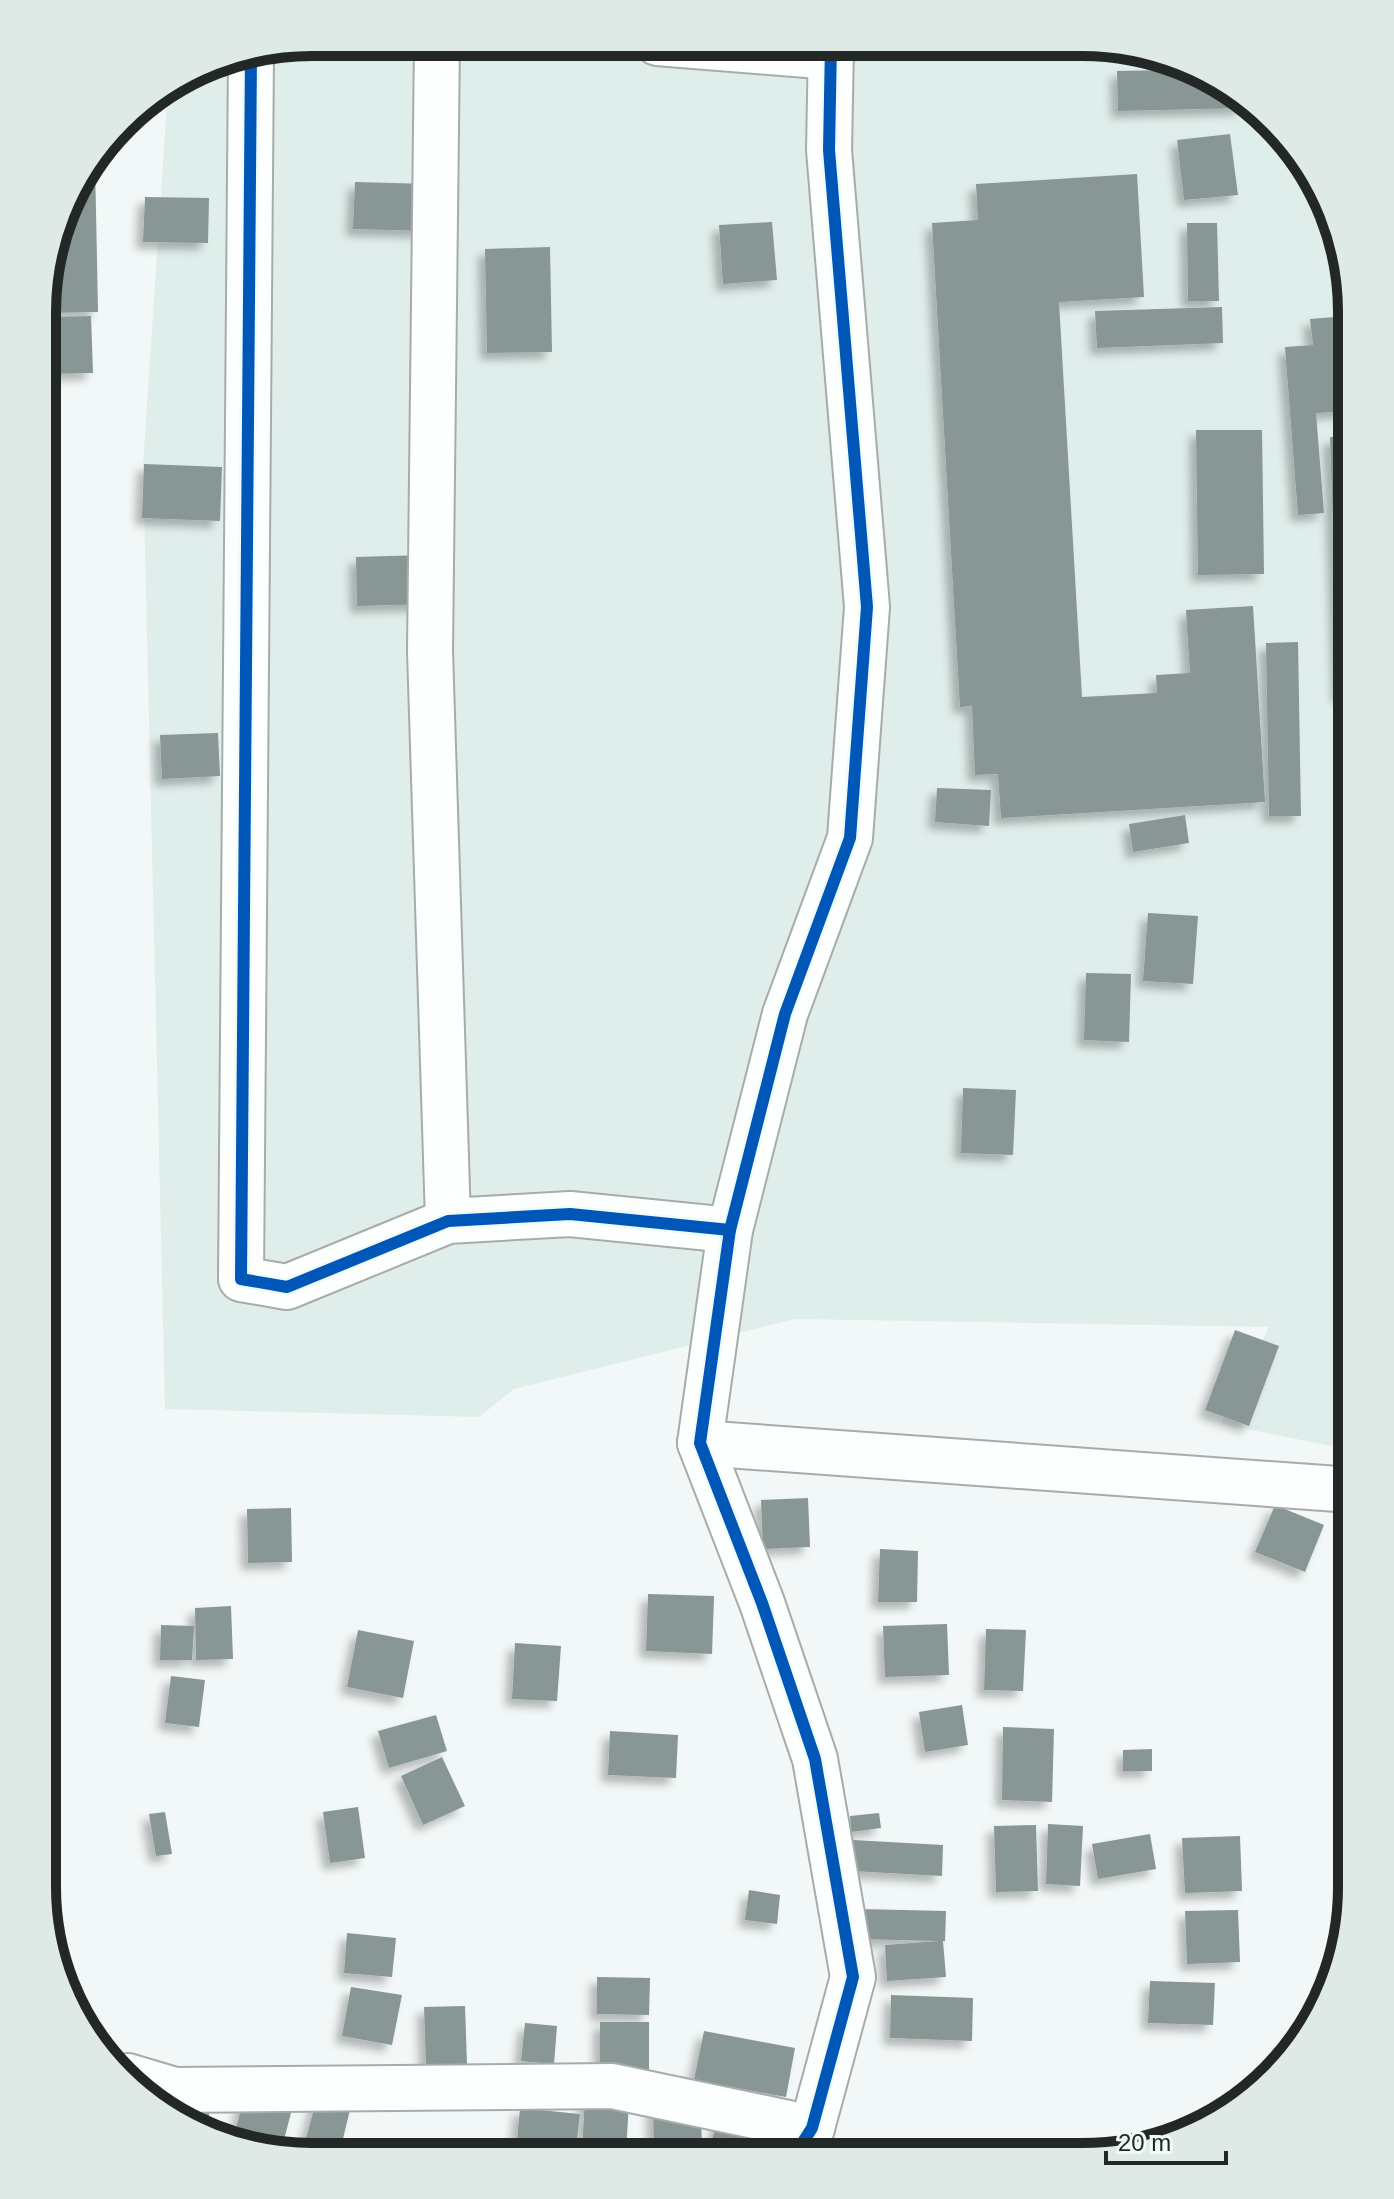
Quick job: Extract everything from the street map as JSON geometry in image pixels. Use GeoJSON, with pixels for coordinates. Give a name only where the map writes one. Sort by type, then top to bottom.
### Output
{"type":"FeatureCollection","features":[{"type":"Feature","properties":{"kind":"street"},"geometry":{"type":"LineString","coordinates":[[437,56],[430,651],[448,1221]]}},
{"type":"Feature","properties":{"kind":"street"},"geometry":{"type":"LineString","coordinates":[[146,2081],[175,2090],[612,2086],[803,2142],[853,1977],[815,1759],[762,1603],[700,1443],[730,1230],[785,1014],[850,838],[867,607],[829,150],[831,56]]}},
{"type":"Feature","properties":{"kind":"street"},"geometry":{"type":"LineString","coordinates":[[251,64],[241,1279],[287,1287],[448,1221],[570,1214],[730,1230]]}},
{"type":"Feature","properties":{"kind":"street"},"geometry":{"type":"LineString","coordinates":[[700,1443],[1337,1489]]}},
{"type":"Feature","properties":{"kind":"shaded area"},"geometry":{"type":"Polygon","coordinates":[[[312,56],[1082,56],[1115,58],[1148,65],[1210,90],[1238,109],[1285,156],[1304,184],[1324,230],[1336,279],[1337,1447],[1221,1424],[1269,1327],[795,1319],[514,1389],[479,1417],[165,1409],[143,465],[167,101],[199,82],[230,70],[279,58],[312,56]]]}},
{"type":"Feature","properties":{"kind":"building"},"geometry":{"type":"Polygon","coordinates":[[[1163,70],[1210,90],[1237,108],[1118,111],[1117,71],[1163,70]]]}},
{"type":"Feature","properties":{"kind":"building"},"geometry":{"type":"Polygon","coordinates":[[[1230,134],[1238,195],[1184,200],[1177,140],[1230,134]]]}},
{"type":"Feature","properties":{"kind":"building"},"geometry":{"type":"Polygon","coordinates":[[[1137,174],[1144,297],[1059,302],[1082,697],[1157,693],[1156,675],[1190,673],[1186,610],[1253,606],[1265,802],[1001,818],[998,774],[975,775],[972,706],[960,707],[932,223],[978,220],[976,184],[1137,174]]]}},
{"type":"Feature","properties":{"kind":"building"},"geometry":{"type":"Polygon","coordinates":[[[95,176],[98,312],[56,313],[58,279],[65,246],[82,199],[95,176]]]}},
{"type":"Feature","properties":{"kind":"building"},"geometry":{"type":"Polygon","coordinates":[[[355,182],[430,184],[428,231],[353,229],[355,182]]]}},
{"type":"Feature","properties":{"kind":"building"},"geometry":{"type":"Polygon","coordinates":[[[145,197],[209,198],[208,243],[143,242],[145,197]]]}},
{"type":"Feature","properties":{"kind":"building"},"geometry":{"type":"Polygon","coordinates":[[[772,222],[777,280],[723,284],[719,225],[772,222]]]}},
{"type":"Feature","properties":{"kind":"building"},"geometry":{"type":"Polygon","coordinates":[[[1187,223],[1217,223],[1219,301],[1188,301],[1187,223]]]}},
{"type":"Feature","properties":{"kind":"building"},"geometry":{"type":"Polygon","coordinates":[[[550,247],[552,352],[487,353],[485,249],[550,247]]]}},
{"type":"Feature","properties":{"kind":"building"},"geometry":{"type":"Polygon","coordinates":[[[1222,307],[1223,343],[1097,348],[1095,311],[1222,307]]]}},
{"type":"Feature","properties":{"kind":"building"},"geometry":{"type":"Polygon","coordinates":[[[91,316],[93,373],[56,374],[56,317],[91,316]]]}},
{"type":"Feature","properties":{"kind":"building"},"geometry":{"type":"Polygon","coordinates":[[[1338,317],[1338,412],[1316,413],[1324,513],[1298,515],[1285,347],[1313,345],[1310,319],[1338,317]]]}},
{"type":"Feature","properties":{"kind":"building"},"geometry":{"type":"Polygon","coordinates":[[[1196,430],[1262,430],[1264,574],[1198,575],[1196,430]]]}},
{"type":"Feature","properties":{"kind":"building"},"geometry":{"type":"Polygon","coordinates":[[[1330,437],[1338,437],[1338,661],[1330,437]]]}},
{"type":"Feature","properties":{"kind":"building"},"geometry":{"type":"Polygon","coordinates":[[[144,464],[222,467],[220,521],[142,518],[144,464]]]}},
{"type":"Feature","properties":{"kind":"building"},"geometry":{"type":"Polygon","coordinates":[[[426,555],[427,604],[357,606],[356,557],[426,555]]]}},
{"type":"Feature","properties":{"kind":"building"},"geometry":{"type":"Polygon","coordinates":[[[1298,642],[1301,816],[1269,816],[1266,643],[1298,642]]]}},
{"type":"Feature","properties":{"kind":"building"},"geometry":{"type":"Polygon","coordinates":[[[218,733],[220,776],[162,779],[160,735],[218,733]]]}},
{"type":"Feature","properties":{"kind":"building"},"geometry":{"type":"Polygon","coordinates":[[[937,788],[991,790],[989,826],[935,822],[937,788]]]}},
{"type":"Feature","properties":{"kind":"building"},"geometry":{"type":"Polygon","coordinates":[[[1185,815],[1189,843],[1133,852],[1129,824],[1185,815]]]}},
{"type":"Feature","properties":{"kind":"building"},"geometry":{"type":"Polygon","coordinates":[[[1148,913],[1198,916],[1193,984],[1143,981],[1148,913]]]}},
{"type":"Feature","properties":{"kind":"building"},"geometry":{"type":"Polygon","coordinates":[[[1086,973],[1131,974],[1129,1042],[1084,1040],[1086,973]]]}},
{"type":"Feature","properties":{"kind":"building"},"geometry":{"type":"Polygon","coordinates":[[[963,1088],[1016,1090],[1013,1155],[961,1153],[963,1088]]]}},
{"type":"Feature","properties":{"kind":"building"},"geometry":{"type":"Polygon","coordinates":[[[1235,1330],[1279,1346],[1249,1426],[1205,1410],[1235,1330]]]}},
{"type":"Feature","properties":{"kind":"building"},"geometry":{"type":"Polygon","coordinates":[[[808,1498],[810,1547],[763,1549],[761,1500],[808,1498]]]}},
{"type":"Feature","properties":{"kind":"building"},"geometry":{"type":"Polygon","coordinates":[[[1275,1505],[1324,1525],[1305,1572],[1255,1552],[1275,1505]]]}},
{"type":"Feature","properties":{"kind":"building"},"geometry":{"type":"Polygon","coordinates":[[[291,1508],[292,1562],[248,1563],[247,1509],[291,1508]]]}},
{"type":"Feature","properties":{"kind":"building"},"geometry":{"type":"Polygon","coordinates":[[[880,1549],[918,1551],[917,1602],[878,1602],[880,1549]]]}},
{"type":"Feature","properties":{"kind":"building"},"geometry":{"type":"Polygon","coordinates":[[[648,1594],[714,1596],[712,1654],[646,1651],[648,1594]]]}},
{"type":"Feature","properties":{"kind":"building"},"geometry":{"type":"Polygon","coordinates":[[[231,1606],[233,1659],[196,1660],[195,1608],[231,1606]]]}},
{"type":"Feature","properties":{"kind":"building"},"geometry":{"type":"Polygon","coordinates":[[[947,1624],[949,1675],[885,1677],[883,1626],[947,1624]]]}},
{"type":"Feature","properties":{"kind":"building"},"geometry":{"type":"Polygon","coordinates":[[[161,1625],[194,1626],[192,1660],[160,1660],[161,1625]]]}},
{"type":"Feature","properties":{"kind":"building"},"geometry":{"type":"Polygon","coordinates":[[[986,1629],[1026,1630],[1023,1691],[984,1690],[986,1629]]]}},
{"type":"Feature","properties":{"kind":"building"},"geometry":{"type":"Polygon","coordinates":[[[358,1630],[414,1641],[403,1698],[347,1687],[358,1630]]]}},
{"type":"Feature","properties":{"kind":"building"},"geometry":{"type":"Polygon","coordinates":[[[515,1643],[561,1646],[557,1701],[512,1699],[515,1643]]]}},
{"type":"Feature","properties":{"kind":"building"},"geometry":{"type":"Polygon","coordinates":[[[171,1676],[205,1680],[199,1727],[165,1723],[171,1676]]]}},
{"type":"Feature","properties":{"kind":"building"},"geometry":{"type":"Polygon","coordinates":[[[962,1705],[968,1745],[925,1752],[919,1712],[962,1705]]]}},
{"type":"Feature","properties":{"kind":"building"},"geometry":{"type":"Polygon","coordinates":[[[436,1715],[447,1751],[389,1768],[378,1731],[436,1715]]]}},
{"type":"Feature","properties":{"kind":"building"},"geometry":{"type":"Polygon","coordinates":[[[1003,1727],[1054,1729],[1052,1802],[1002,1800],[1003,1727]]]}},
{"type":"Feature","properties":{"kind":"building"},"geometry":{"type":"Polygon","coordinates":[[[610,1731],[678,1735],[676,1778],[608,1775],[610,1731]]]}},
{"type":"Feature","properties":{"kind":"building"},"geometry":{"type":"Polygon","coordinates":[[[1152,1749],[1152,1771],[1123,1771],[1123,1750],[1152,1749]]]}},
{"type":"Feature","properties":{"kind":"building"},"geometry":{"type":"Polygon","coordinates":[[[442,1757],[465,1806],[423,1825],[401,1776],[442,1757]]]}},
{"type":"Feature","properties":{"kind":"building"},"geometry":{"type":"Polygon","coordinates":[[[358,1807],[365,1858],[330,1863],[323,1812],[358,1807]]]}},
{"type":"Feature","properties":{"kind":"building"},"geometry":{"type":"Polygon","coordinates":[[[165,1812],[172,1854],[156,1856],[149,1814],[165,1812]]]}},
{"type":"Feature","properties":{"kind":"building"},"geometry":{"type":"Polygon","coordinates":[[[879,1813],[881,1828],[851,1832],[850,1816],[879,1813]]]}},
{"type":"Feature","properties":{"kind":"building"},"geometry":{"type":"Polygon","coordinates":[[[1048,1824],[1083,1826],[1080,1886],[1046,1884],[1048,1824]]]}},
{"type":"Feature","properties":{"kind":"building"},"geometry":{"type":"Polygon","coordinates":[[[1036,1825],[1038,1891],[996,1892],[994,1826],[1036,1825]]]}},
{"type":"Feature","properties":{"kind":"building"},"geometry":{"type":"Polygon","coordinates":[[[1150,1834],[1156,1869],[1098,1879],[1092,1844],[1150,1834]]]}},
{"type":"Feature","properties":{"kind":"building"},"geometry":{"type":"Polygon","coordinates":[[[1240,1836],[1242,1891],[1185,1893],[1182,1838],[1240,1836]]]}},
{"type":"Feature","properties":{"kind":"building"},"geometry":{"type":"Polygon","coordinates":[[[853,1840],[943,1845],[942,1876],[852,1871],[853,1840]]]}},
{"type":"Feature","properties":{"kind":"building"},"geometry":{"type":"Polygon","coordinates":[[[749,1890],[780,1895],[777,1924],[745,1920],[749,1890]]]}},
{"type":"Feature","properties":{"kind":"building"},"geometry":{"type":"Polygon","coordinates":[[[859,1909],[946,1911],[943,1941],[946,1977],[887,1981],[885,1945],[939,1941],[858,1939],[859,1909]]]}},
{"type":"Feature","properties":{"kind":"building"},"geometry":{"type":"Polygon","coordinates":[[[1238,1910],[1240,1962],[1187,1964],[1185,1911],[1238,1910]]]}},
{"type":"Feature","properties":{"kind":"building"},"geometry":{"type":"Polygon","coordinates":[[[347,1933],[396,1938],[392,1977],[344,1973],[347,1933]]]}},
{"type":"Feature","properties":{"kind":"building"},"geometry":{"type":"Polygon","coordinates":[[[597,1977],[650,1978],[649,2015],[597,2014],[597,1977]]]}},
{"type":"Feature","properties":{"kind":"building"},"geometry":{"type":"Polygon","coordinates":[[[1150,1981],[1215,1983],[1213,2025],[1148,2023],[1150,1981]]]}},
{"type":"Feature","properties":{"kind":"building"},"geometry":{"type":"Polygon","coordinates":[[[351,1987],[402,1995],[392,2045],[342,2036],[351,1987]]]}},
{"type":"Feature","properties":{"kind":"building"},"geometry":{"type":"Polygon","coordinates":[[[891,1995],[973,1998],[972,2041],[890,2038],[891,1995]]]}},
{"type":"Feature","properties":{"kind":"building"},"geometry":{"type":"Polygon","coordinates":[[[465,2006],[467,2065],[426,2066],[424,2007],[465,2006]]]}},
{"type":"Feature","properties":{"kind":"building"},"geometry":{"type":"Polygon","coordinates":[[[600,2022],[649,2022],[649,2071],[600,2071],[600,2022]]]}},
{"type":"Feature","properties":{"kind":"building"},"geometry":{"type":"Polygon","coordinates":[[[525,2023],[557,2026],[554,2064],[521,2061],[525,2023]]]}},
{"type":"Feature","properties":{"kind":"building"},"geometry":{"type":"Polygon","coordinates":[[[704,2031],[795,2048],[786,2097],[694,2080],[704,2031]]]}},
{"type":"Feature","properties":{"kind":"building"},"geometry":{"type":"Polygon","coordinates":[[[586,2082],[630,2084],[627,2143],[582,2143],[586,2082]]]}},
{"type":"Feature","properties":{"kind":"building"},"geometry":{"type":"Polygon","coordinates":[[[319,2090],[353,2097],[342,2143],[306,2139],[319,2090]]]}},
{"type":"Feature","properties":{"kind":"building"},"geometry":{"type":"Polygon","coordinates":[[[244,2097],[292,2109],[284,2141],[236,2130],[244,2097]]]}},
{"type":"Feature","properties":{"kind":"building"},"geometry":{"type":"Polygon","coordinates":[[[653,2097],[701,2097],[702,2143],[654,2143],[653,2097]]]}},
{"type":"Feature","properties":{"kind":"building"},"geometry":{"type":"Polygon","coordinates":[[[726,2103],[777,2123],[769,2143],[710,2143],[726,2103]]]}},
{"type":"Feature","properties":{"kind":"building"},"geometry":{"type":"Polygon","coordinates":[[[520,2108],[580,2114],[577,2143],[517,2143],[520,2108]]]}},
{"type":"Feature","properties":{"kind":"building"},"geometry":{"type":"Polygon","coordinates":[[[188,2111],[209,2111],[209,2121],[188,2111]]]}},
{"type":"Feature","properties":{"kind":"building"},"geometry":{"type":"Polygon","coordinates":[[[871,2140],[871,2143],[827,2143],[871,2140]]]}},
{"type":"Feature","properties":{"kind":"cycle path"},"geometry":{"type":"LineString","coordinates":[[802,2143],[812,2128],[853,1977],[815,1759],[762,1603],[700,1443],[730,1230],[785,1014],[850,838],[867,607],[829,150],[831,56]]}},
{"type":"Feature","properties":{"kind":"cycle path"},"geometry":{"type":"LineString","coordinates":[[251,64],[241,1279],[287,1287],[448,1221],[570,1214],[730,1230]]}}]}
